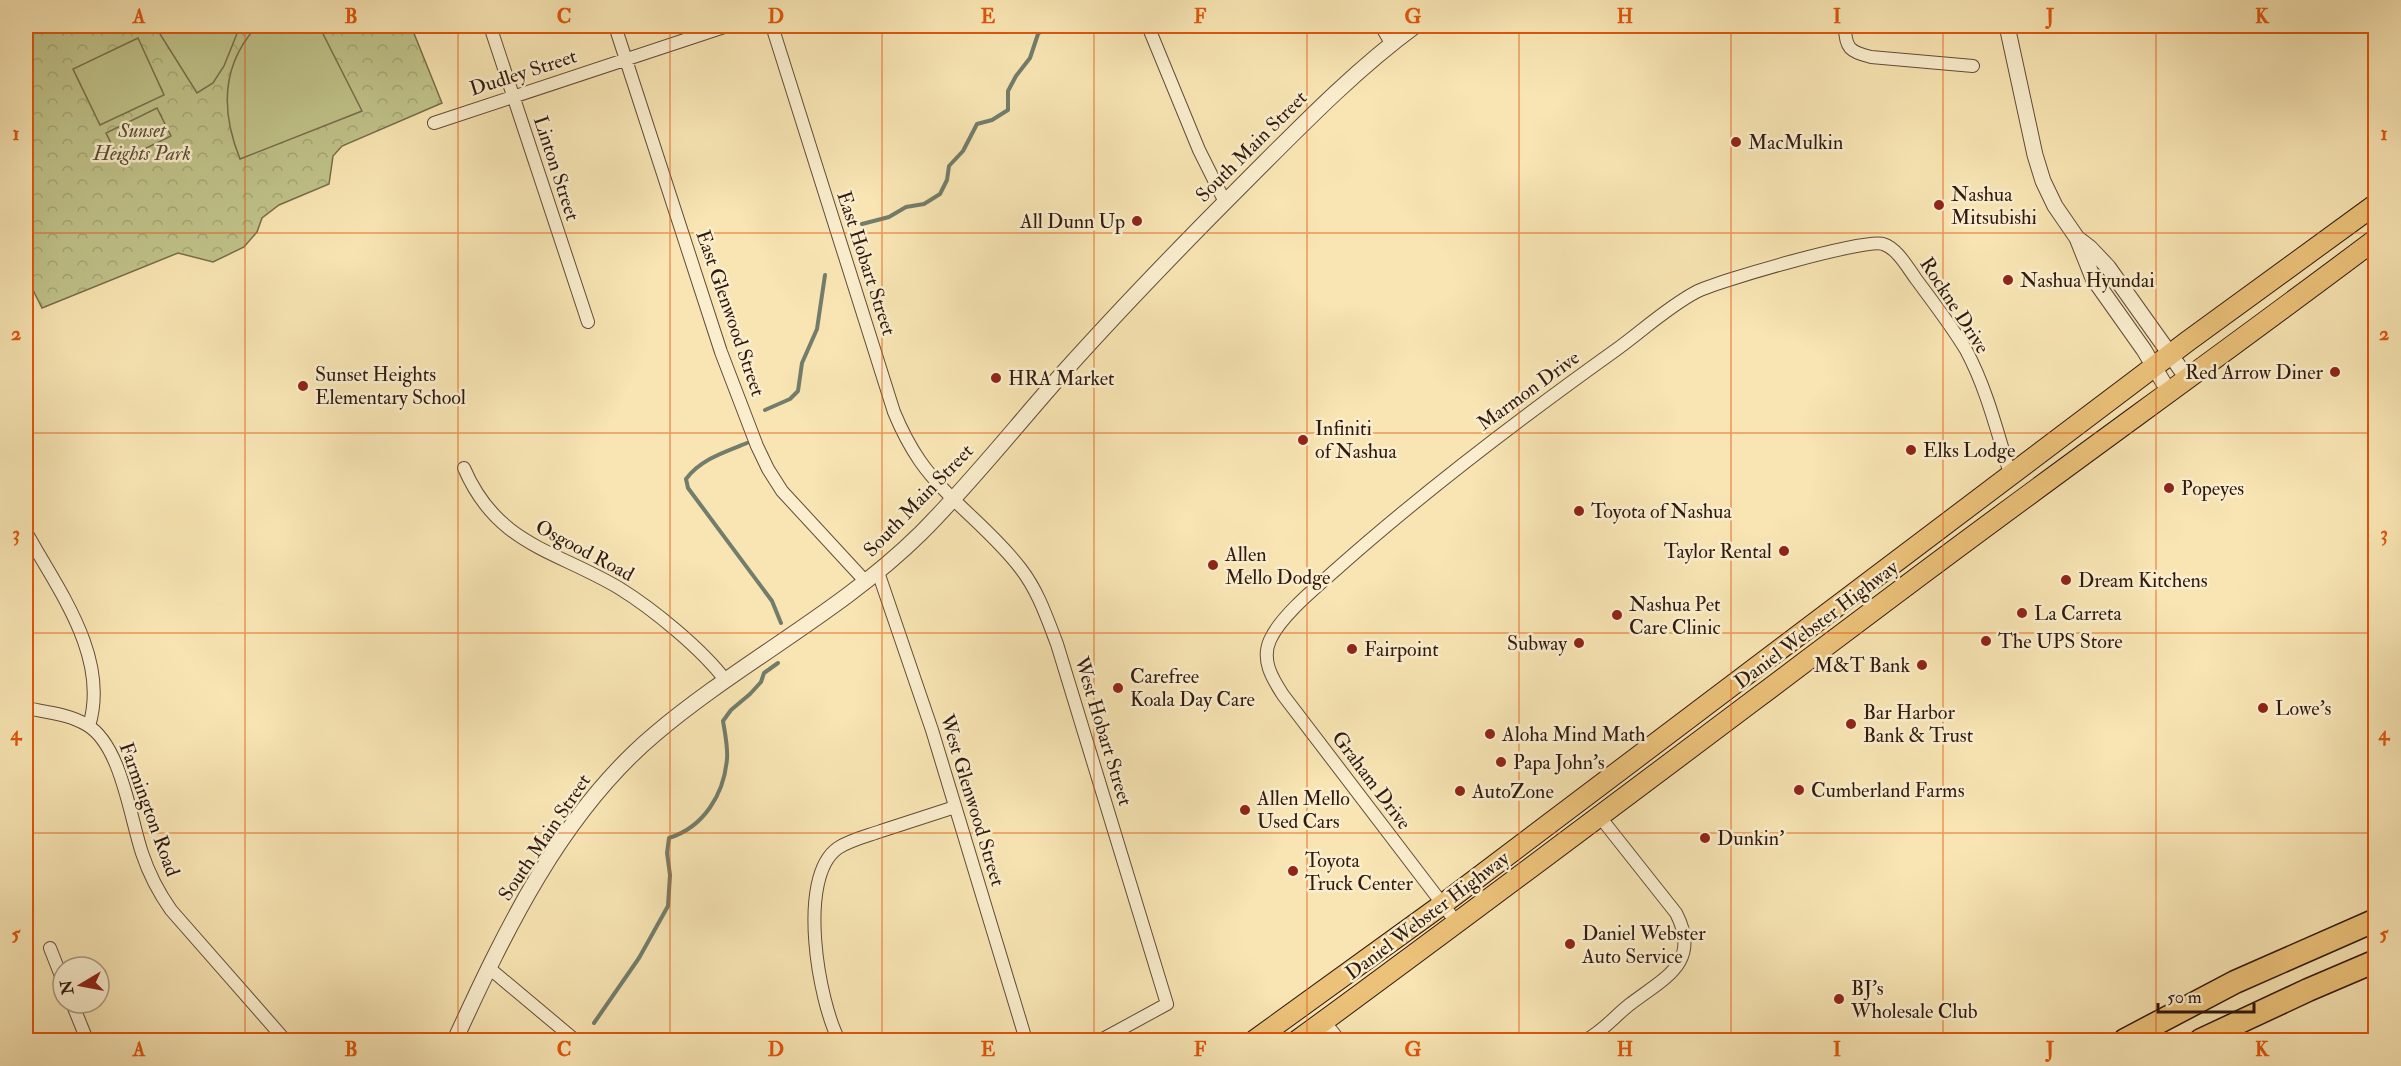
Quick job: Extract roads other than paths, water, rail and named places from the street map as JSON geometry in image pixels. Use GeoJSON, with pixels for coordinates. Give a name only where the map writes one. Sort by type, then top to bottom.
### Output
{"type":"FeatureCollection","features":[{"type":"Feature","properties":{"kind":"highway"},"geometry":{"type":"LineString","coordinates":[[2125,1041],[2235,982],[2376,920]]}},
{"type":"Feature","properties":{"kind":"highway"},"geometry":{"type":"LineString","coordinates":[[2201,1041],[2287,999],[2376,961]]}},
{"type":"Feature","properties":{"kind":"main road","name":"Daniel Webster Highway"},"geometry":{"type":"LineString","coordinates":[[1255,1041],[1443,904],[2172,354],[2376,204]]}},
{"type":"Feature","properties":{"kind":"main road","name":"Daniel Webster Highway"},"geometry":{"type":"LineString","coordinates":[[1298,1041],[1891,597],[2376,239]]}},
{"type":"Feature","properties":{"kind":"street","name":"Linton Street"},"geometry":{"type":"LineString","coordinates":[[490,26],[588,322]]}},
{"type":"Feature","properties":{"kind":"street","name":"East Glenwood Street"},"geometry":{"type":"LineString","coordinates":[[615,26],[721,352],[768,469],[798,511],[872,577]]}},
{"type":"Feature","properties":{"kind":"street","name":"Dudley Street"},"geometry":{"type":"LineString","coordinates":[[434,123],[727,26]]}},
{"type":"Feature","properties":{"kind":"street","name":"East Hobart Street"},"geometry":{"type":"LineString","coordinates":[[772,26],[894,412],[907,442],[920,462],[953,498]]}},
{"type":"Feature","properties":{"kind":"street"},"geometry":{"type":"LineString","coordinates":[[1148,26],[1199,150],[1225,202]]}},
{"type":"Feature","properties":{"kind":"street"},"geometry":{"type":"LineString","coordinates":[[1381,26],[1391,43]]}},
{"type":"Feature","properties":{"kind":"street","name":"South Main Street"},"geometry":{"type":"LineString","coordinates":[[455,1041],[509,928],[545,867],[584,808],[631,756],[653,735],[872,577],[922,532],[1095,337],[1225,202],[1358,70],[1415,26]]}},
{"type":"Feature","properties":{"kind":"street"},"geometry":{"type":"LineString","coordinates":[[1845,26],[1846,42],[1851,50],[1858,54],[1973,66]]}},
{"type":"Feature","properties":{"kind":"street"},"geometry":{"type":"LineString","coordinates":[[2007,26],[2034,155],[2055,206],[2077,238],[2093,278],[2144,350],[2169,392]]}},
{"type":"Feature","properties":{"kind":"street"},"geometry":{"type":"LineString","coordinates":[[2077,238],[2108,267],[2187,378]]}},
{"type":"Feature","properties":{"kind":"street","name":"Rockne Drive"},"geometry":{"type":"LineString","coordinates":[[1870,243],[1882,243],[1899,256],[1942,313],[1966,351],[1985,396],[2011,477]]}},
{"type":"Feature","properties":{"kind":"street","name":"Marmon Drive"},"geometry":{"type":"LineString","coordinates":[[1266,655],[1269,642],[1276,629],[1302,601],[1399,514],[1571,380],[1695,292],[1727,279],[1870,243]]}},
{"type":"Feature","properties":{"kind":"street","name":"Osgood Road"},"geometry":{"type":"LineString","coordinates":[[464,468],[480,499],[494,517],[516,536],[632,597],[696,649],[726,681]]}},
{"type":"Feature","properties":{"kind":"street","name":"West Hobart Street"},"geometry":{"type":"LineString","coordinates":[[953,498],[993,536],[1017,564],[1036,594],[1047,618],[1167,1004],[1101,1041]]}},
{"type":"Feature","properties":{"kind":"street"},"geometry":{"type":"LineString","coordinates":[[26,532],[71,615],[92,665],[95,696],[89,726]]}},
{"type":"Feature","properties":{"kind":"street","name":"West Glenwood Street"},"geometry":{"type":"LineString","coordinates":[[872,577],[928,719],[1026,1041]]}},
{"type":"Feature","properties":{"kind":"street","name":"Graham Drive"},"geometry":{"type":"LineString","coordinates":[[1266,655],[1268,669],[1283,695],[1457,923]]}},
{"type":"Feature","properties":{"kind":"street","name":"Farmington Road"},"geometry":{"type":"LineString","coordinates":[[26,708],[66,716],[89,726],[104,741],[110,751],[143,855],[160,894],[171,910],[285,1041]]}},
{"type":"Feature","properties":{"kind":"street"},"geometry":{"type":"LineString","coordinates":[[839,1041],[823,999],[814,931],[814,913],[822,869],[837,848],[857,839],[955,807]]}},
{"type":"Feature","properties":{"kind":"street"},"geometry":{"type":"LineString","coordinates":[[1586,1041],[1601,1032],[1616,1016],[1676,968],[1684,955],[1686,941],[1683,926],[1676,913],[1600,817]]}},
{"type":"Feature","properties":{"kind":"street"},"geometry":{"type":"LineString","coordinates":[[50,948],[53,955]]}},
{"type":"Feature","properties":{"kind":"street"},"geometry":{"type":"LineString","coordinates":[[489,968],[575,1041]]}},
{"type":"Feature","properties":{"kind":"street"},"geometry":{"type":"LineString","coordinates":[[77,1015],[87,1041]]}},
{"type":"Feature","properties":{"kind":"street"},"geometry":{"type":"LineString","coordinates":[[1324,1021],[1339,1041]]}},
{"type":"Feature","properties":{"kind":"waterway"},"geometry":{"type":"LineString","coordinates":[[862,224],[889,217],[906,207],[924,204],[940,194],[947,180],[949,166],[963,151],[977,124],[992,120],[1008,110],[1008,91],[1030,58],[1038,34],[1047,26]]}},
{"type":"Feature","properties":{"kind":"waterway"},"geometry":{"type":"LineString","coordinates":[[765,410],[790,399],[798,391],[802,363],[817,329],[825,275]]}},
{"type":"Feature","properties":{"kind":"waterway"},"geometry":{"type":"LineString","coordinates":[[747,443],[706,461],[686,479],[688,488],[772,601],[781,623]]}},
{"type":"Feature","properties":{"kind":"waterway"},"geometry":{"type":"LineString","coordinates":[[594,1023],[639,958],[668,906],[669,838],[681,833],[702,817],[722,785],[727,759],[723,721],[731,710],[761,682],[764,673],[778,663]]}},
{"type":"Feature","properties":{"kind":"place","name":"MacMulkin"},"geometry":{"type":"Point","coordinates":[1736,142]}},
{"type":"Feature","properties":{"kind":"place","name":"Nashua Mitsubishi"},"geometry":{"type":"Point","coordinates":[1939,205]}},
{"type":"Feature","properties":{"kind":"place","name":"All Dunn Up"},"geometry":{"type":"Point","coordinates":[1137,221]}},
{"type":"Feature","properties":{"kind":"place","name":"Nashua Hyundai"},"geometry":{"type":"Point","coordinates":[2008,280]}},
{"type":"Feature","properties":{"kind":"place","name":"Red Arrow Diner"},"geometry":{"type":"Point","coordinates":[2335,372]}},
{"type":"Feature","properties":{"kind":"place","name":"HRA Market"},"geometry":{"type":"Point","coordinates":[996,378]}},
{"type":"Feature","properties":{"kind":"place","name":"Sunset Heights Elementary School"},"geometry":{"type":"Point","coordinates":[303,386]}},
{"type":"Feature","properties":{"kind":"place","name":"Infiniti of Nashua"},"geometry":{"type":"Point","coordinates":[1303,440]}},
{"type":"Feature","properties":{"kind":"place","name":"Elks Lodge"},"geometry":{"type":"Point","coordinates":[1911,450]}},
{"type":"Feature","properties":{"kind":"place","name":"Popeyes"},"geometry":{"type":"Point","coordinates":[2169,488]}},
{"type":"Feature","properties":{"kind":"place","name":"Toyota of Nashua"},"geometry":{"type":"Point","coordinates":[1579,511]}},
{"type":"Feature","properties":{"kind":"place","name":"Taylor Rental"},"geometry":{"type":"Point","coordinates":[1784,551]}},
{"type":"Feature","properties":{"kind":"place","name":"Allen Mello Dodge"},"geometry":{"type":"Point","coordinates":[1213,565]}},
{"type":"Feature","properties":{"kind":"place","name":"Dream Kitchens"},"geometry":{"type":"Point","coordinates":[2066,580]}},
{"type":"Feature","properties":{"kind":"place","name":"La Carreta"},"geometry":{"type":"Point","coordinates":[2022,613]}},
{"type":"Feature","properties":{"kind":"place","name":"Nashua Pet Care Clinic"},"geometry":{"type":"Point","coordinates":[1617,615]}},
{"type":"Feature","properties":{"kind":"place","name":"The UPS Store"},"geometry":{"type":"Point","coordinates":[1986,641]}},
{"type":"Feature","properties":{"kind":"place","name":"Subway"},"geometry":{"type":"Point","coordinates":[1579,643]}},
{"type":"Feature","properties":{"kind":"place","name":"Fairpoint"},"geometry":{"type":"Point","coordinates":[1352,649]}},
{"type":"Feature","properties":{"kind":"place","name":"M&T Bank"},"geometry":{"type":"Point","coordinates":[1922,665]}},
{"type":"Feature","properties":{"kind":"place","name":"Carefree Koala Day Care"},"geometry":{"type":"Point","coordinates":[1118,688]}},
{"type":"Feature","properties":{"kind":"place","name":"Lowe's"},"geometry":{"type":"Point","coordinates":[2263,708]}},
{"type":"Feature","properties":{"kind":"place","name":"Bar Harbor Bank & Trust"},"geometry":{"type":"Point","coordinates":[1851,724]}},
{"type":"Feature","properties":{"kind":"place","name":"Aloha Mind Math"},"geometry":{"type":"Point","coordinates":[1490,734]}},
{"type":"Feature","properties":{"kind":"place","name":"Papa John's"},"geometry":{"type":"Point","coordinates":[1501,762]}},
{"type":"Feature","properties":{"kind":"place","name":"Cumberland Farms"},"geometry":{"type":"Point","coordinates":[1799,790]}},
{"type":"Feature","properties":{"kind":"place","name":"AutoZone"},"geometry":{"type":"Point","coordinates":[1460,791]}},
{"type":"Feature","properties":{"kind":"place","name":"Allen Mello Used Cars"},"geometry":{"type":"Point","coordinates":[1245,810]}},
{"type":"Feature","properties":{"kind":"place","name":"Dunkin'"},"geometry":{"type":"Point","coordinates":[1705,838]}},
{"type":"Feature","properties":{"kind":"place","name":"Toyota Truck Center"},"geometry":{"type":"Point","coordinates":[1293,871]}},
{"type":"Feature","properties":{"kind":"place","name":"Daniel Webster Auto Service"},"geometry":{"type":"Point","coordinates":[1570,944]}},
{"type":"Feature","properties":{"kind":"place","name":"BJ's Wholesale Club"},"geometry":{"type":"Point","coordinates":[1839,999]}},
{"type":"Feature","properties":{"kind":"park label","name":"Sunset Heights Park"},"geometry":{"type":"Point","coordinates":[142,142]}}]}
